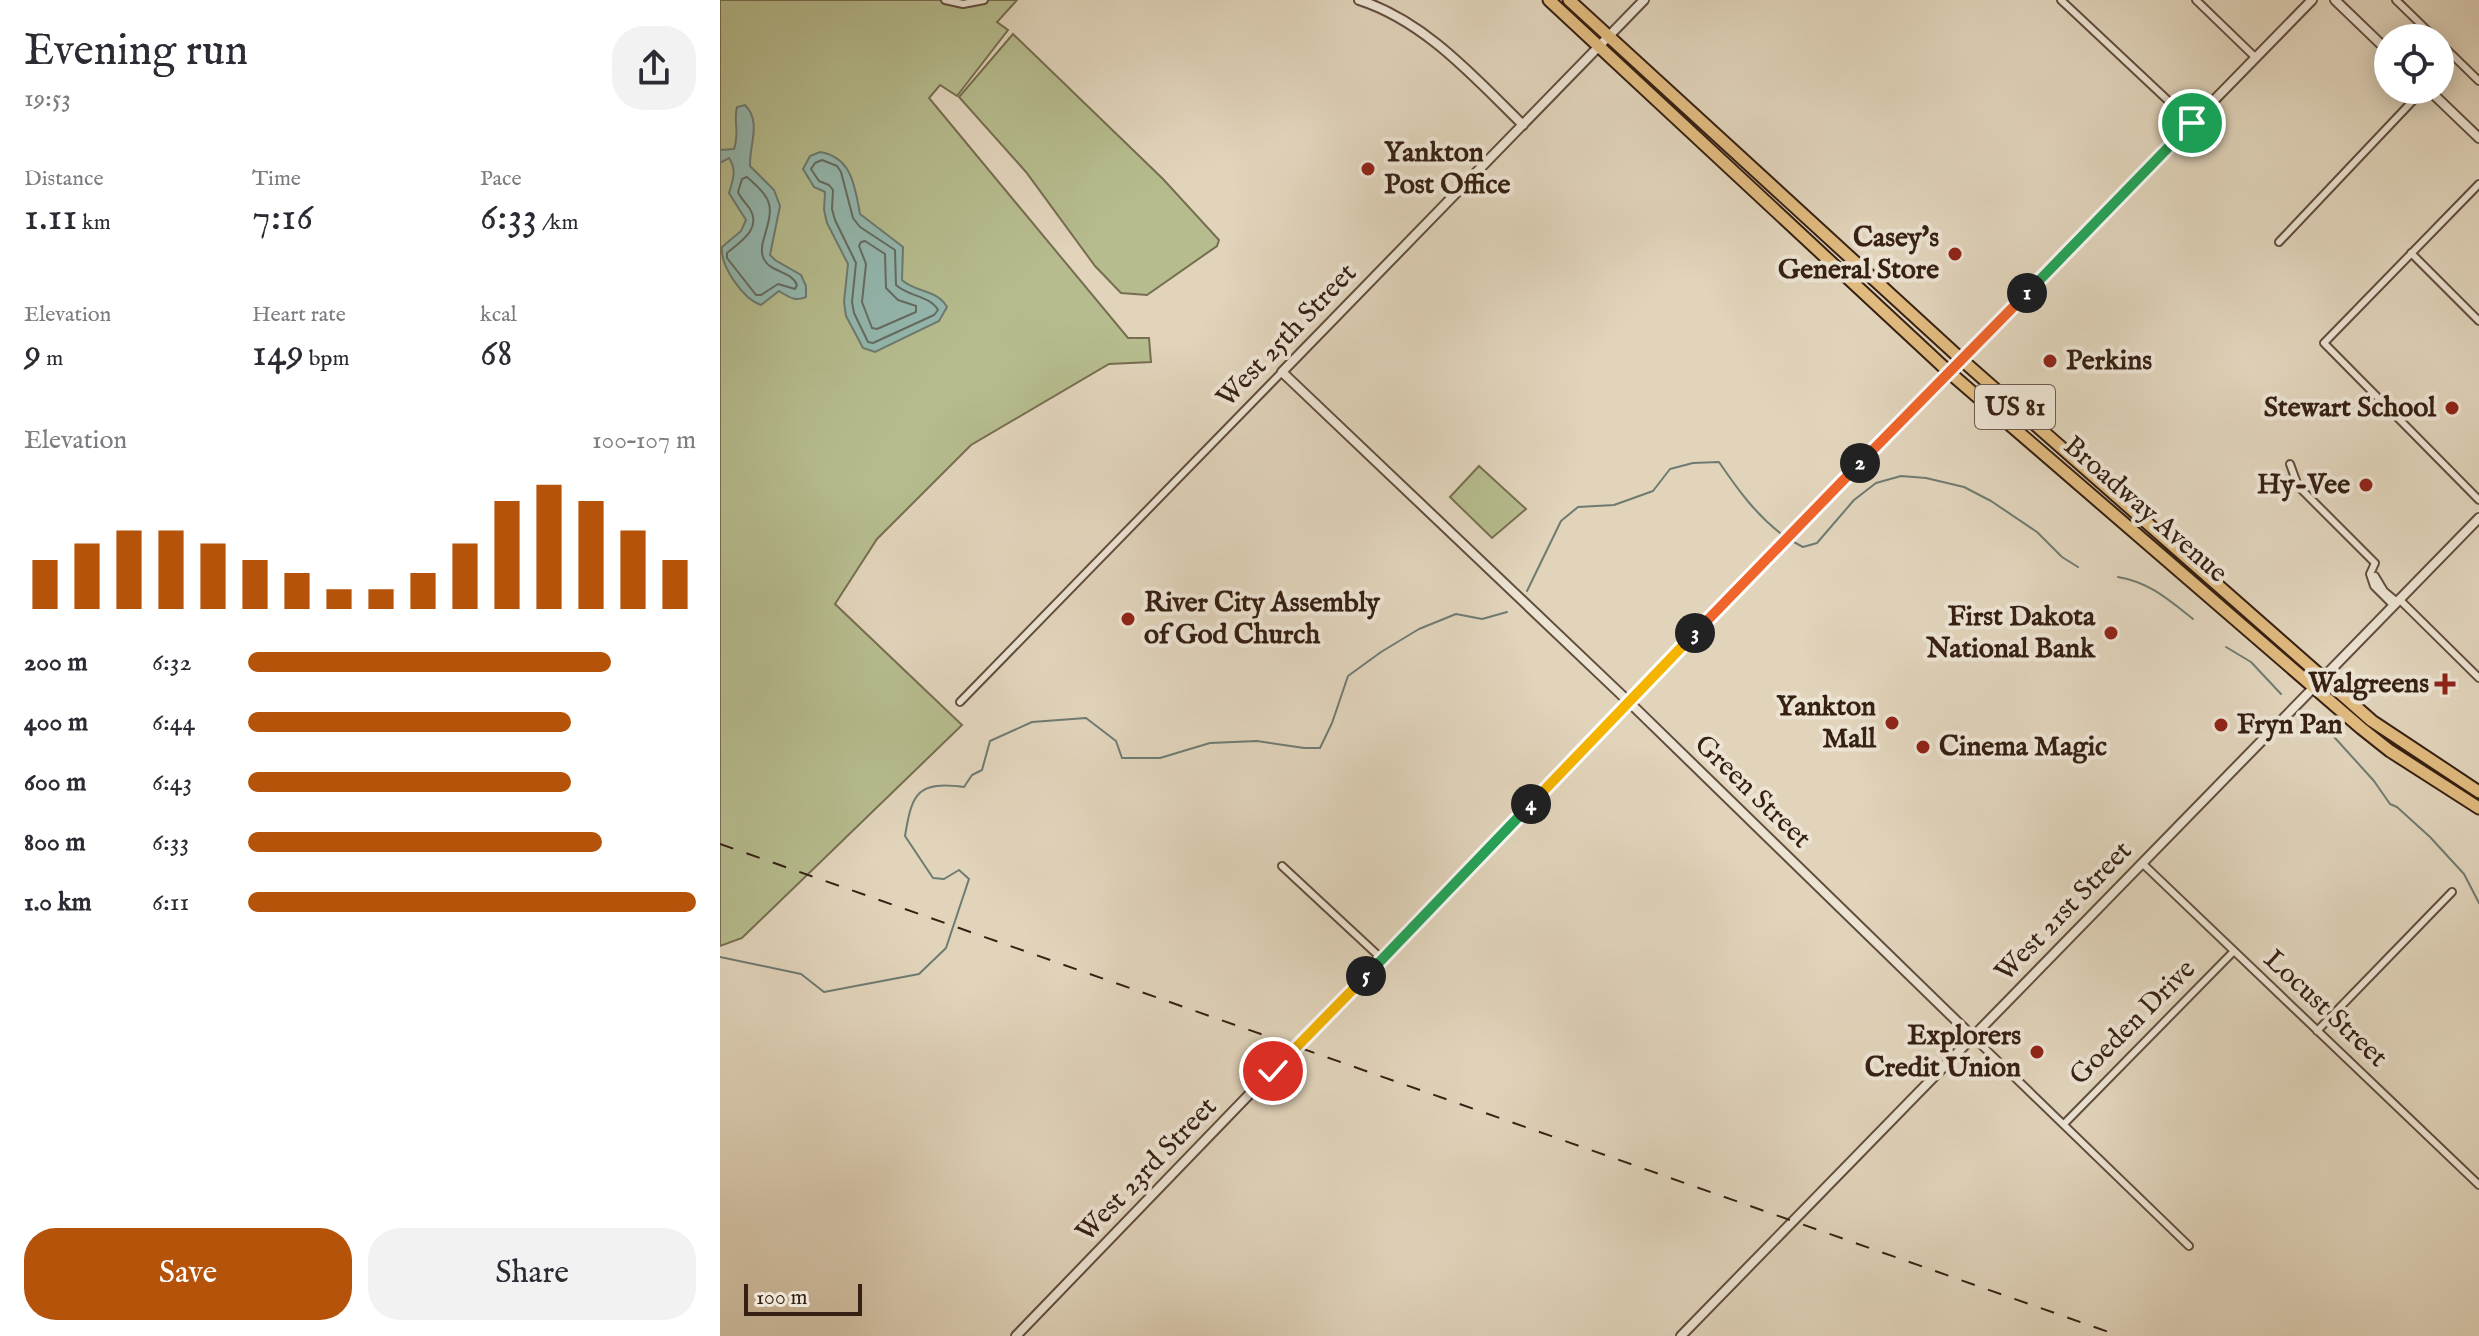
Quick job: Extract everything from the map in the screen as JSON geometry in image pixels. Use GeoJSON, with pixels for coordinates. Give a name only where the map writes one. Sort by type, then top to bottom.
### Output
{"type":"FeatureCollection","features":[{"type":"Feature","properties":{"kind":"highway","name":"Broadway Avenue"},"geometry":{"type":"LineString","coordinates":[[1549,0],[1950,373],[2390,751],[2479,808]]}},
{"type":"Feature","properties":{"kind":"highway","name":"Broadway Avenue"},"geometry":{"type":"LineString","coordinates":[[1569,0],[1962,360],[2372,721],[2479,792]]}},
{"type":"Feature","properties":{"kind":"street"},"geometry":{"type":"LineString","coordinates":[[945,0],[963,4],[984,0]]}},
{"type":"Feature","properties":{"kind":"street"},"geometry":{"type":"LineString","coordinates":[[1359,0],[1387,10],[1427,36],[1523,125]]}},
{"type":"Feature","properties":{"kind":"street","name":"West 25th Street"},"geometry":{"type":"LineString","coordinates":[[960,702],[1644,0]]}},
{"type":"Feature","properties":{"kind":"street"},"geometry":{"type":"LineString","coordinates":[[2061,0],[2192,123]]}},
{"type":"Feature","properties":{"kind":"street"},"geometry":{"type":"LineString","coordinates":[[2196,0],[2256,58]]}},
{"type":"Feature","properties":{"kind":"street","name":"West 23rd Street"},"geometry":{"type":"LineString","coordinates":[[1016,1336],[1784,540],[2312,0]]}},
{"type":"Feature","properties":{"kind":"street"},"geometry":{"type":"LineString","coordinates":[[2335,0],[2374,38]]}},
{"type":"Feature","properties":{"kind":"street"},"geometry":{"type":"LineString","coordinates":[[2396,0],[2421,24]]}},
{"type":"Feature","properties":{"kind":"street"},"geometry":{"type":"LineString","coordinates":[[2454,57],[2479,81]]}},
{"type":"Feature","properties":{"kind":"street"},"geometry":{"type":"LineString","coordinates":[[2279,242],[2412,104]]}},
{"type":"Feature","properties":{"kind":"street"},"geometry":{"type":"LineString","coordinates":[[2441,104],[2479,138]]}},
{"type":"Feature","properties":{"kind":"street"},"geometry":{"type":"LineString","coordinates":[[2479,184],[2324,343],[2479,500]]}},
{"type":"Feature","properties":{"kind":"street"},"geometry":{"type":"LineString","coordinates":[[2411,253],[2479,321]]}},
{"type":"Feature","properties":{"kind":"street","name":"Green Street"},"geometry":{"type":"LineString","coordinates":[[1282,372],[1629,702],[2189,1246]]}},
{"type":"Feature","properties":{"kind":"street"},"geometry":{"type":"LineString","coordinates":[[2290,464],[2298,486],[2375,563],[2376,580],[2479,678]]}},
{"type":"Feature","properties":{"kind":"street","name":"West 21st Street"},"geometry":{"type":"LineString","coordinates":[[1681,1336],[2479,518]]}},
{"type":"Feature","properties":{"kind":"street","name":"Locust Street"},"geometry":{"type":"LineString","coordinates":[[2142,863],[2479,1185]]}},
{"type":"Feature","properties":{"kind":"street"},"geometry":{"type":"LineString","coordinates":[[1282,866],[1382,959]]}},
{"type":"Feature","properties":{"kind":"street"},"geometry":{"type":"LineString","coordinates":[[2317,1031],[2452,892]]}},
{"type":"Feature","properties":{"kind":"street","name":"Goeden Drive"},"geometry":{"type":"LineString","coordinates":[[2064,1124],[2233,952]]}},
{"type":"Feature","properties":{"kind":"green space"},"geometry":{"type":"Polygon","coordinates":[[[720,0],[1017,0],[997,22],[1008,30],[957,96],[940,85],[929,98],[1128,338],[1149,338],[1151,362],[1109,364],[971,445],[877,539],[835,604],[962,725],[742,938],[720,946],[720,0]]]}},
{"type":"Feature","properties":{"kind":"green space"},"geometry":{"type":"Polygon","coordinates":[[[1013,34],[1163,179],[1219,240],[1217,246],[1147,295],[1121,293],[1095,266],[1026,172],[959,97],[1013,34]]]}},
{"type":"Feature","properties":{"kind":"green space"},"geometry":{"type":"Polygon","coordinates":[[[1479,466],[1526,509],[1492,538],[1450,497],[1479,466]]]}},
{"type":"Feature","properties":{"kind":"water"},"geometry":{"type":"Polygon","coordinates":[[[745,105],[754,126],[750,166],[774,190],[780,206],[770,255],[801,275],[806,286],[806,297],[792,298],[779,291],[761,305],[754,302],[740,289],[722,255],[722,247],[741,231],[746,220],[729,193],[734,171],[729,158],[720,163],[720,150],[734,149],[737,107],[745,105]]]}},
{"type":"Feature","properties":{"kind":"water"},"geometry":{"type":"Polygon","coordinates":[[[820,152],[831,155],[845,167],[854,184],[860,214],[903,247],[902,280],[938,297],[947,307],[939,321],[875,352],[863,348],[846,316],[844,302],[848,264],[827,223],[825,192],[814,187],[803,169],[810,156],[820,152]]]}},
{"type":"Feature","properties":{"kind":"waterway"},"geometry":{"type":"LineString","coordinates":[[1527,591],[1561,521],[1578,507],[1614,505],[1653,491],[1670,469],[1693,463],[1719,462],[1748,502],[1784,536]]}},
{"type":"Feature","properties":{"kind":"waterway"},"geometry":{"type":"LineString","coordinates":[[1790,540],[1803,547],[1817,543],[1854,500],[1876,483],[1901,476],[1926,478],[1964,487],[1991,501],[2037,532],[2062,557],[2078,567]]}},
{"type":"Feature","properties":{"kind":"waterway"},"geometry":{"type":"LineString","coordinates":[[2118,577],[2149,587],[2193,619]]}},
{"type":"Feature","properties":{"kind":"waterway"},"geometry":{"type":"LineString","coordinates":[[720,957],[801,974],[824,992],[919,974],[946,948],[969,879],[959,870],[944,879],[933,878],[905,836],[911,809],[920,793],[927,788],[964,787],[972,775],[982,770],[990,741],[1032,722],[1086,718],[1116,741],[1122,758],[1160,758],[1210,743],[1257,741],[1320,748],[1348,676],[1419,629],[1456,614],[1482,619],[1507,612]]}},
{"type":"Feature","properties":{"kind":"waterway"},"geometry":{"type":"LineString","coordinates":[[2226,647],[2251,662],[2281,694]]}},
{"type":"Feature","properties":{"kind":"waterway"},"geometry":{"type":"LineString","coordinates":[[2308,717],[2326,728],[2374,781],[2390,804],[2430,837],[2464,874],[2479,903]]}},
{"type":"Feature","properties":{"kind":"railway"},"geometry":{"type":"LineString","coordinates":[[720,844],[2120,1336]]}},
{"type":"Feature","properties":{"kind":"place","name":"Yankton Post Office"},"geometry":{"type":"Point","coordinates":[1368,169]}},
{"type":"Feature","properties":{"kind":"place","name":"Casey's General Store"},"geometry":{"type":"Point","coordinates":[1955,254]}},
{"type":"Feature","properties":{"kind":"place","name":"Perkins"},"geometry":{"type":"Point","coordinates":[2050,361]}},
{"type":"Feature","properties":{"kind":"place","name":"Stewart School"},"geometry":{"type":"Point","coordinates":[2452,408]}},
{"type":"Feature","properties":{"kind":"place","name":"Hy-Vee"},"geometry":{"type":"Point","coordinates":[2366,485]}},
{"type":"Feature","properties":{"kind":"place","name":"River City Assembly of God Church"},"geometry":{"type":"Point","coordinates":[1128,619]}},
{"type":"Feature","properties":{"kind":"place","name":"First Dakota National Bank"},"geometry":{"type":"Point","coordinates":[2111,633]}},
{"type":"Feature","properties":{"kind":"place","name":"Walgreens"},"geometry":{"type":"Point","coordinates":[2445,684]}},
{"type":"Feature","properties":{"kind":"place","name":"Yankton Mall"},"geometry":{"type":"Point","coordinates":[1892,723]}},
{"type":"Feature","properties":{"kind":"place","name":"Fryn Pan"},"geometry":{"type":"Point","coordinates":[2221,725]}},
{"type":"Feature","properties":{"kind":"place","name":"Cinema Magic"},"geometry":{"type":"Point","coordinates":[1923,747]}},
{"type":"Feature","properties":{"kind":"place","name":"Explorers Credit Union"},"geometry":{"type":"Point","coordinates":[2037,1052]}},
{"type":"Feature","properties":{"kind":"route"},"geometry":{"type":"LineString","coordinates":[[1273,1071],[1797,527],[2192,123]]}}]}
